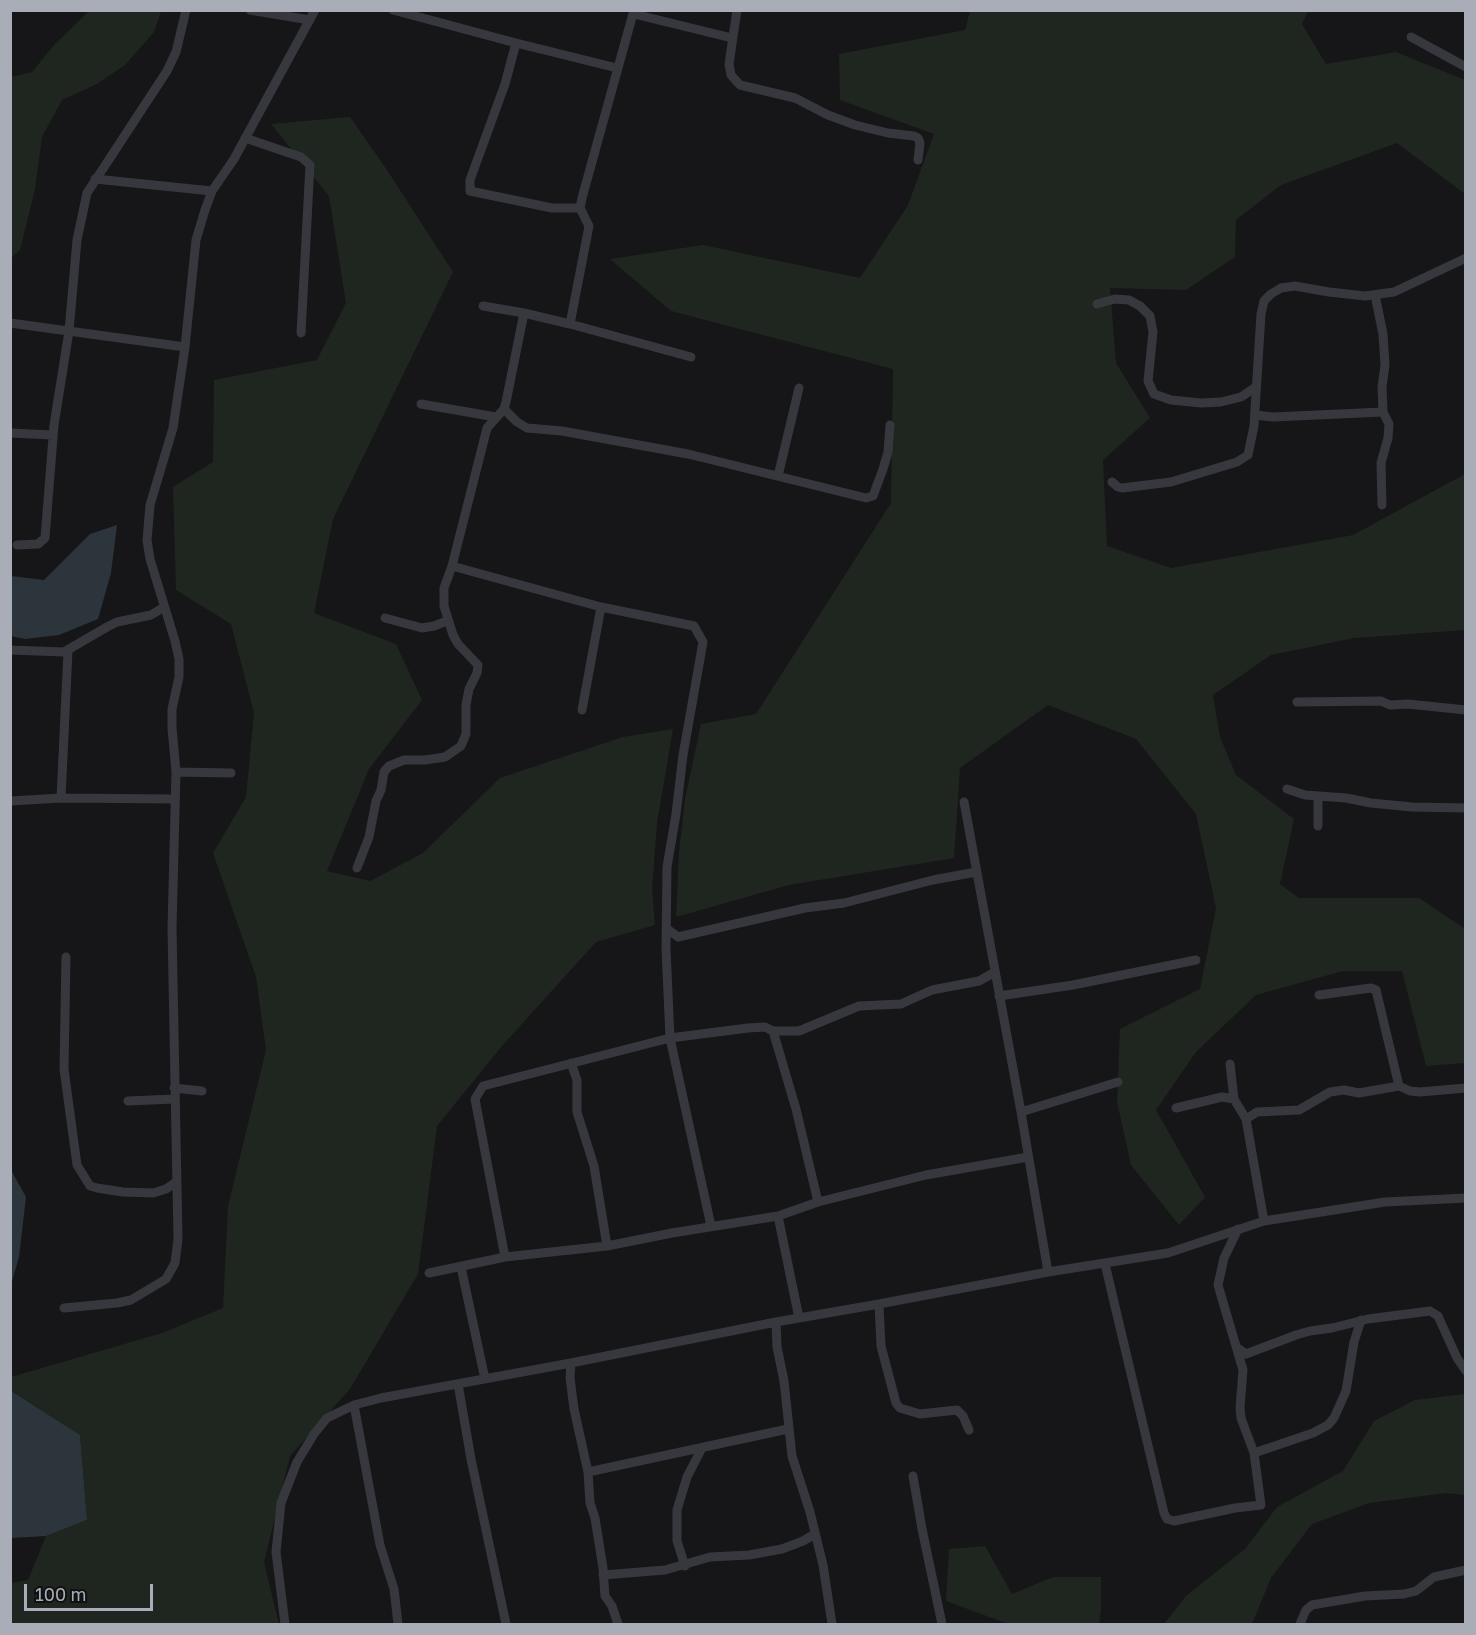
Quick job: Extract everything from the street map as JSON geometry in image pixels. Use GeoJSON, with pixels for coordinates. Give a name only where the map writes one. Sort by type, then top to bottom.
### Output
{"type":"FeatureCollection","features":[{"type":"Feature","properties":{"kind":"street"},"geometry":{"type":"LineString","coordinates":[[18,545],[38,544],[45,538],[53,435],[69,331],[77,240],[87,193],[167,71],[176,52],[186,10]]}},
{"type":"Feature","properties":{"kind":"street"},"geometry":{"type":"LineString","coordinates":[[250,10],[310,20]]}},
{"type":"Feature","properties":{"kind":"street"},"geometry":{"type":"LineString","coordinates":[[64,1308],[117,1304],[131,1300],[166,1279],[175,1263],[178,1239],[172,928],[176,772],[172,709],[179,677],[179,659],[150,559],[147,540],[150,505],[173,428],[185,347],[196,240],[213,191],[245,138],[315,10]]}},
{"type":"Feature","properties":{"kind":"street"},"geometry":{"type":"LineString","coordinates":[[393,10],[516,44],[617,68]]}},
{"type":"Feature","properties":{"kind":"street"},"geometry":{"type":"LineString","coordinates":[[737,10],[729,69],[740,85],[795,98],[828,115],[855,125],[888,133],[914,136],[920,143],[918,160]]}},
{"type":"Feature","properties":{"kind":"street"},"geometry":{"type":"LineString","coordinates":[[570,324],[589,226],[580,208],[634,12],[732,38]]}},
{"type":"Feature","properties":{"kind":"street"},"geometry":{"type":"LineString","coordinates":[[1411,37],[1466,67]]}},
{"type":"Feature","properties":{"kind":"street"},"geometry":{"type":"LineString","coordinates":[[516,44],[505,84],[470,180],[470,191],[552,208],[580,208]]}},
{"type":"Feature","properties":{"kind":"street"},"geometry":{"type":"LineString","coordinates":[[245,138],[301,157],[310,165],[301,333]]}},
{"type":"Feature","properties":{"kind":"street"},"geometry":{"type":"LineString","coordinates":[[95,179],[213,191]]}},
{"type":"Feature","properties":{"kind":"street"},"geometry":{"type":"LineString","coordinates":[[1112,482],[1122,488],[1172,483],[1245,459],[1250,450],[1255,415],[1261,314],[1264,301],[1271,294],[1281,288],[1295,286],[1365,296],[1394,292],[1466,258]]}},
{"type":"Feature","properties":{"kind":"street"},"geometry":{"type":"LineString","coordinates":[[1375,295],[1383,334],[1385,365],[1382,387],[1383,411],[1389,424],[1388,438],[1381,463],[1382,505]]}},
{"type":"Feature","properties":{"kind":"street"},"geometry":{"type":"LineString","coordinates":[[1097,304],[1115,299],[1129,300],[1140,306],[1150,316],[1153,332],[1148,381],[1154,394],[1171,400],[1201,404],[1241,397],[1256,387]]}},
{"type":"Feature","properties":{"kind":"street"},"geometry":{"type":"LineString","coordinates":[[483,306],[570,324],[691,357]]}},
{"type":"Feature","properties":{"kind":"street"},"geometry":{"type":"LineString","coordinates":[[357,868],[369,837],[384,772],[389,765],[405,760],[445,757],[461,746],[466,734],[467,697],[478,665],[458,644],[447,621],[443,596],[487,428],[504,408],[524,313]]}},
{"type":"Feature","properties":{"kind":"street"},"geometry":{"type":"LineString","coordinates":[[10,322],[185,347]]}},
{"type":"Feature","properties":{"kind":"street"},"geometry":{"type":"LineString","coordinates":[[778,476],[799,388]]}},
{"type":"Feature","properties":{"kind":"street"},"geometry":{"type":"LineString","coordinates":[[421,404],[496,417]]}},
{"type":"Feature","properties":{"kind":"street"},"geometry":{"type":"LineString","coordinates":[[504,408],[527,428],[562,431],[688,454],[866,498],[873,496],[888,452],[890,425]]}},
{"type":"Feature","properties":{"kind":"street"},"geometry":{"type":"LineString","coordinates":[[1255,415],[1273,417],[1383,411]]}},
{"type":"Feature","properties":{"kind":"street"},"geometry":{"type":"LineString","coordinates":[[10,433],[53,435]]}},
{"type":"Feature","properties":{"kind":"street"},"geometry":{"type":"LineString","coordinates":[[452,566],[602,607],[694,626],[703,642],[667,867],[666,928],[670,1038],[711,1227]]}},
{"type":"Feature","properties":{"kind":"street"},"geometry":{"type":"LineString","coordinates":[[10,650],[57,653],[68,651],[106,627],[117,622],[151,615],[164,607]]}},
{"type":"Feature","properties":{"kind":"street"},"geometry":{"type":"LineString","coordinates":[[582,710],[602,607]]}},
{"type":"Feature","properties":{"kind":"street"},"geometry":{"type":"LineString","coordinates":[[385,618],[422,628],[447,621]]}},
{"type":"Feature","properties":{"kind":"street"},"geometry":{"type":"LineString","coordinates":[[61,798],[68,651]]}},
{"type":"Feature","properties":{"kind":"street"},"geometry":{"type":"LineString","coordinates":[[1297,702],[1381,701],[1390,705],[1408,704],[1466,710]]}},
{"type":"Feature","properties":{"kind":"street"},"geometry":{"type":"LineString","coordinates":[[176,772],[231,772]]}},
{"type":"Feature","properties":{"kind":"street"},"geometry":{"type":"LineString","coordinates":[[1287,789],[1305,795],[1412,807],[1466,808]]}},
{"type":"Feature","properties":{"kind":"street"},"geometry":{"type":"LineString","coordinates":[[1318,796],[1318,826]]}},
{"type":"Feature","properties":{"kind":"street"},"geometry":{"type":"LineString","coordinates":[[10,801],[61,798],[174,799]]}},
{"type":"Feature","properties":{"kind":"street"},"geometry":{"type":"LineString","coordinates":[[964,802],[1048,1272]]}},
{"type":"Feature","properties":{"kind":"street"},"geometry":{"type":"LineString","coordinates":[[666,928],[678,937],[787,914],[805,908],[844,903],[933,880],[976,872]]}},
{"type":"Feature","properties":{"kind":"street"},"geometry":{"type":"LineString","coordinates":[[66,957],[64,1069],[77,1165],[90,1186],[97,1188],[123,1192],[153,1192],[166,1189],[177,1182]]}},
{"type":"Feature","properties":{"kind":"street"},"geometry":{"type":"LineString","coordinates":[[999,996],[1073,985],[1196,960]]}},
{"type":"Feature","properties":{"kind":"street"},"geometry":{"type":"LineString","coordinates":[[505,1257],[475,1099],[483,1086],[670,1038],[765,1027],[773,1032],[798,1031],[860,1006],[901,1004],[932,990],[979,981],[994,972]]}},
{"type":"Feature","properties":{"kind":"street"},"geometry":{"type":"LineString","coordinates":[[1319,995],[1371,988],[1376,990],[1399,1086]]}},
{"type":"Feature","properties":{"kind":"street"},"geometry":{"type":"LineString","coordinates":[[773,1032],[796,1109],[818,1202]]}},
{"type":"Feature","properties":{"kind":"street"},"geometry":{"type":"LineString","coordinates":[[571,1063],[577,1080],[577,1112],[594,1166],[607,1246]]}},
{"type":"Feature","properties":{"kind":"street"},"geometry":{"type":"LineString","coordinates":[[1230,1064],[1234,1099],[1246,1119],[1264,1221]]}},
{"type":"Feature","properties":{"kind":"street"},"geometry":{"type":"LineString","coordinates":[[1021,1112],[1118,1082]]}},
{"type":"Feature","properties":{"kind":"street"},"geometry":{"type":"LineString","coordinates":[[1246,1119],[1257,1112],[1299,1110],[1330,1092],[1344,1090],[1359,1093],[1399,1086],[1420,1092],[1466,1088]]}},
{"type":"Feature","properties":{"kind":"street"},"geometry":{"type":"LineString","coordinates":[[174,1088],[202,1091]]}},
{"type":"Feature","properties":{"kind":"street"},"geometry":{"type":"LineString","coordinates":[[1176,1108],[1222,1097],[1234,1099]]}},
{"type":"Feature","properties":{"kind":"street"},"geometry":{"type":"LineString","coordinates":[[128,1101],[174,1099]]}},
{"type":"Feature","properties":{"kind":"street"},"geometry":{"type":"LineString","coordinates":[[429,1273],[505,1257],[607,1246],[778,1216],[818,1202],[926,1175],[1028,1156]]}},
{"type":"Feature","properties":{"kind":"street"},"geometry":{"type":"LineString","coordinates":[[285,1624],[276,1552],[281,1503],[297,1462],[314,1434],[327,1418],[354,1405],[776,1322],[879,1305],[1048,1272],[1168,1253],[1264,1221],[1385,1202],[1466,1198]]}},
{"type":"Feature","properties":{"kind":"street"},"geometry":{"type":"LineString","coordinates":[[778,1216],[798,1318]]}},
{"type":"Feature","properties":{"kind":"street"},"geometry":{"type":"LineString","coordinates":[[1105,1264],[1167,1519],[1174,1521],[1234,1508],[1261,1505],[1254,1453],[1241,1418],[1243,1370],[1218,1285],[1224,1258],[1238,1229]]}},
{"type":"Feature","properties":{"kind":"street"},"geometry":{"type":"LineString","coordinates":[[461,1267],[485,1379]]}},
{"type":"Feature","properties":{"kind":"street"},"geometry":{"type":"LineString","coordinates":[[879,1305],[881,1347],[896,1403],[900,1408],[920,1414],[957,1410],[963,1416],[969,1430]]}},
{"type":"Feature","properties":{"kind":"street"},"geometry":{"type":"LineString","coordinates":[[1235,1347],[1246,1354],[1296,1335],[1361,1320],[1430,1311],[1438,1316],[1457,1358],[1466,1371]]}},
{"type":"Feature","properties":{"kind":"street"},"geometry":{"type":"LineString","coordinates":[[1254,1453],[1312,1433],[1328,1425],[1335,1418],[1346,1391],[1354,1342],[1361,1320]]}},
{"type":"Feature","properties":{"kind":"street"},"geometry":{"type":"LineString","coordinates":[[776,1322],[777,1347],[792,1456],[810,1512],[825,1574],[832,1624]]}},
{"type":"Feature","properties":{"kind":"street"},"geometry":{"type":"LineString","coordinates":[[571,1363],[570,1378],[574,1409],[588,1472],[590,1503],[595,1518],[605,1596],[612,1606],[618,1624]]}},
{"type":"Feature","properties":{"kind":"street"},"geometry":{"type":"LineString","coordinates":[[458,1384],[471,1459],[506,1624]]}},
{"type":"Feature","properties":{"kind":"street"},"geometry":{"type":"LineString","coordinates":[[354,1405],[380,1545],[394,1589],[398,1624]]}},
{"type":"Feature","properties":{"kind":"street"},"geometry":{"type":"LineString","coordinates":[[588,1472],[788,1429]]}},
{"type":"Feature","properties":{"kind":"street"},"geometry":{"type":"LineString","coordinates":[[685,1566],[677,1541],[677,1510],[687,1477],[702,1448]]}},
{"type":"Feature","properties":{"kind":"street"},"geometry":{"type":"LineString","coordinates":[[913,1476],[942,1624]]}},
{"type":"Feature","properties":{"kind":"street"},"geometry":{"type":"LineString","coordinates":[[603,1575],[665,1570],[710,1557],[749,1555],[782,1549],[803,1542],[815,1534]]}},
{"type":"Feature","properties":{"kind":"street"},"geometry":{"type":"LineString","coordinates":[[1300,1624],[1306,1610],[1312,1605],[1365,1596],[1404,1594],[1416,1591],[1434,1577],[1466,1570]]}},
{"type":"Feature","properties":{"kind":"shaded area"},"geometry":{"type":"Polygon","coordinates":[[[90,10],[161,11],[154,32],[125,65],[97,84],[62,100],[42,137],[35,189],[20,250],[11,258],[11,77],[32,72],[54,45],[90,10]]]}},
{"type":"Feature","properties":{"kind":"shaded area"},"geometry":{"type":"Polygon","coordinates":[[[970,11],[1308,11],[1302,24],[1326,64],[1396,52],[1465,80],[1465,194],[1397,143],[1281,185],[1236,220],[1235,257],[1186,290],[1110,288],[1116,363],[1150,418],[1103,460],[1107,546],[1171,568],[1353,535],[1465,474],[1465,630],[1354,638],[1271,655],[1213,695],[1220,737],[1236,775],[1294,819],[1280,884],[1299,898],[1419,898],[1465,929],[1465,1063],[1426,1066],[1402,971],[1343,971],[1256,995],[1196,1052],[1156,1110],[1205,1197],[1179,1225],[1131,1165],[1117,1102],[1120,1029],[1200,989],[1216,908],[1196,814],[1136,739],[1048,705],[960,768],[954,858],[789,885],[676,917],[679,852],[685,799],[701,724],[756,714],[891,503],[893,369],[671,311],[610,259],[703,245],[860,278],[908,205],[934,134],[840,100],[839,54],[965,30],[970,11]]]}},
{"type":"Feature","properties":{"kind":"shaded area"},"geometry":{"type":"Polygon","coordinates":[[[350,117],[453,272],[333,519],[314,613],[396,644],[422,700],[369,769],[327,871],[370,881],[423,853],[500,778],[623,737],[673,729],[657,823],[652,890],[655,925],[596,942],[502,1046],[437,1126],[418,1274],[350,1389],[290,1456],[264,1562],[279,1624],[11,1624],[11,1583],[28,1580],[46,1536],[87,1520],[80,1435],[11,1390],[11,1377],[162,1333],[223,1308],[228,1206],[266,1050],[256,977],[213,853],[246,797],[254,713],[231,624],[176,590],[173,487],[213,462],[214,380],[317,360],[346,303],[329,196],[271,124],[350,117]]]}},
{"type":"Feature","properties":{"kind":"shaded area"},"geometry":{"type":"Polygon","coordinates":[[[117,525],[111,573],[98,619],[59,635],[25,639],[11,636],[11,576],[44,580],[90,534],[117,525]]]}},
{"type":"Feature","properties":{"kind":"shaded area"},"geometry":{"type":"Polygon","coordinates":[[[11,1170],[26,1197],[19,1257],[11,1285],[11,1170]]]}},
{"type":"Feature","properties":{"kind":"shaded area"},"geometry":{"type":"Polygon","coordinates":[[[10,1390],[80,1435],[87,1520],[46,1536],[11,1538],[10,1390]]]}},
{"type":"Feature","properties":{"kind":"shaded area"},"geometry":{"type":"Polygon","coordinates":[[[1465,1394],[1465,1495],[1446,1493],[1369,1503],[1312,1524],[1271,1578],[1252,1624],[1164,1624],[1186,1596],[1245,1549],[1277,1507],[1343,1471],[1374,1421],[1415,1400],[1465,1394]]]}},
{"type":"Feature","properties":{"kind":"shaded area"},"geometry":{"type":"Polygon","coordinates":[[[985,1546],[1012,1594],[1053,1577],[1101,1577],[1099,1624],[1008,1624],[946,1601],[949,1549],[985,1546]]]}}]}
